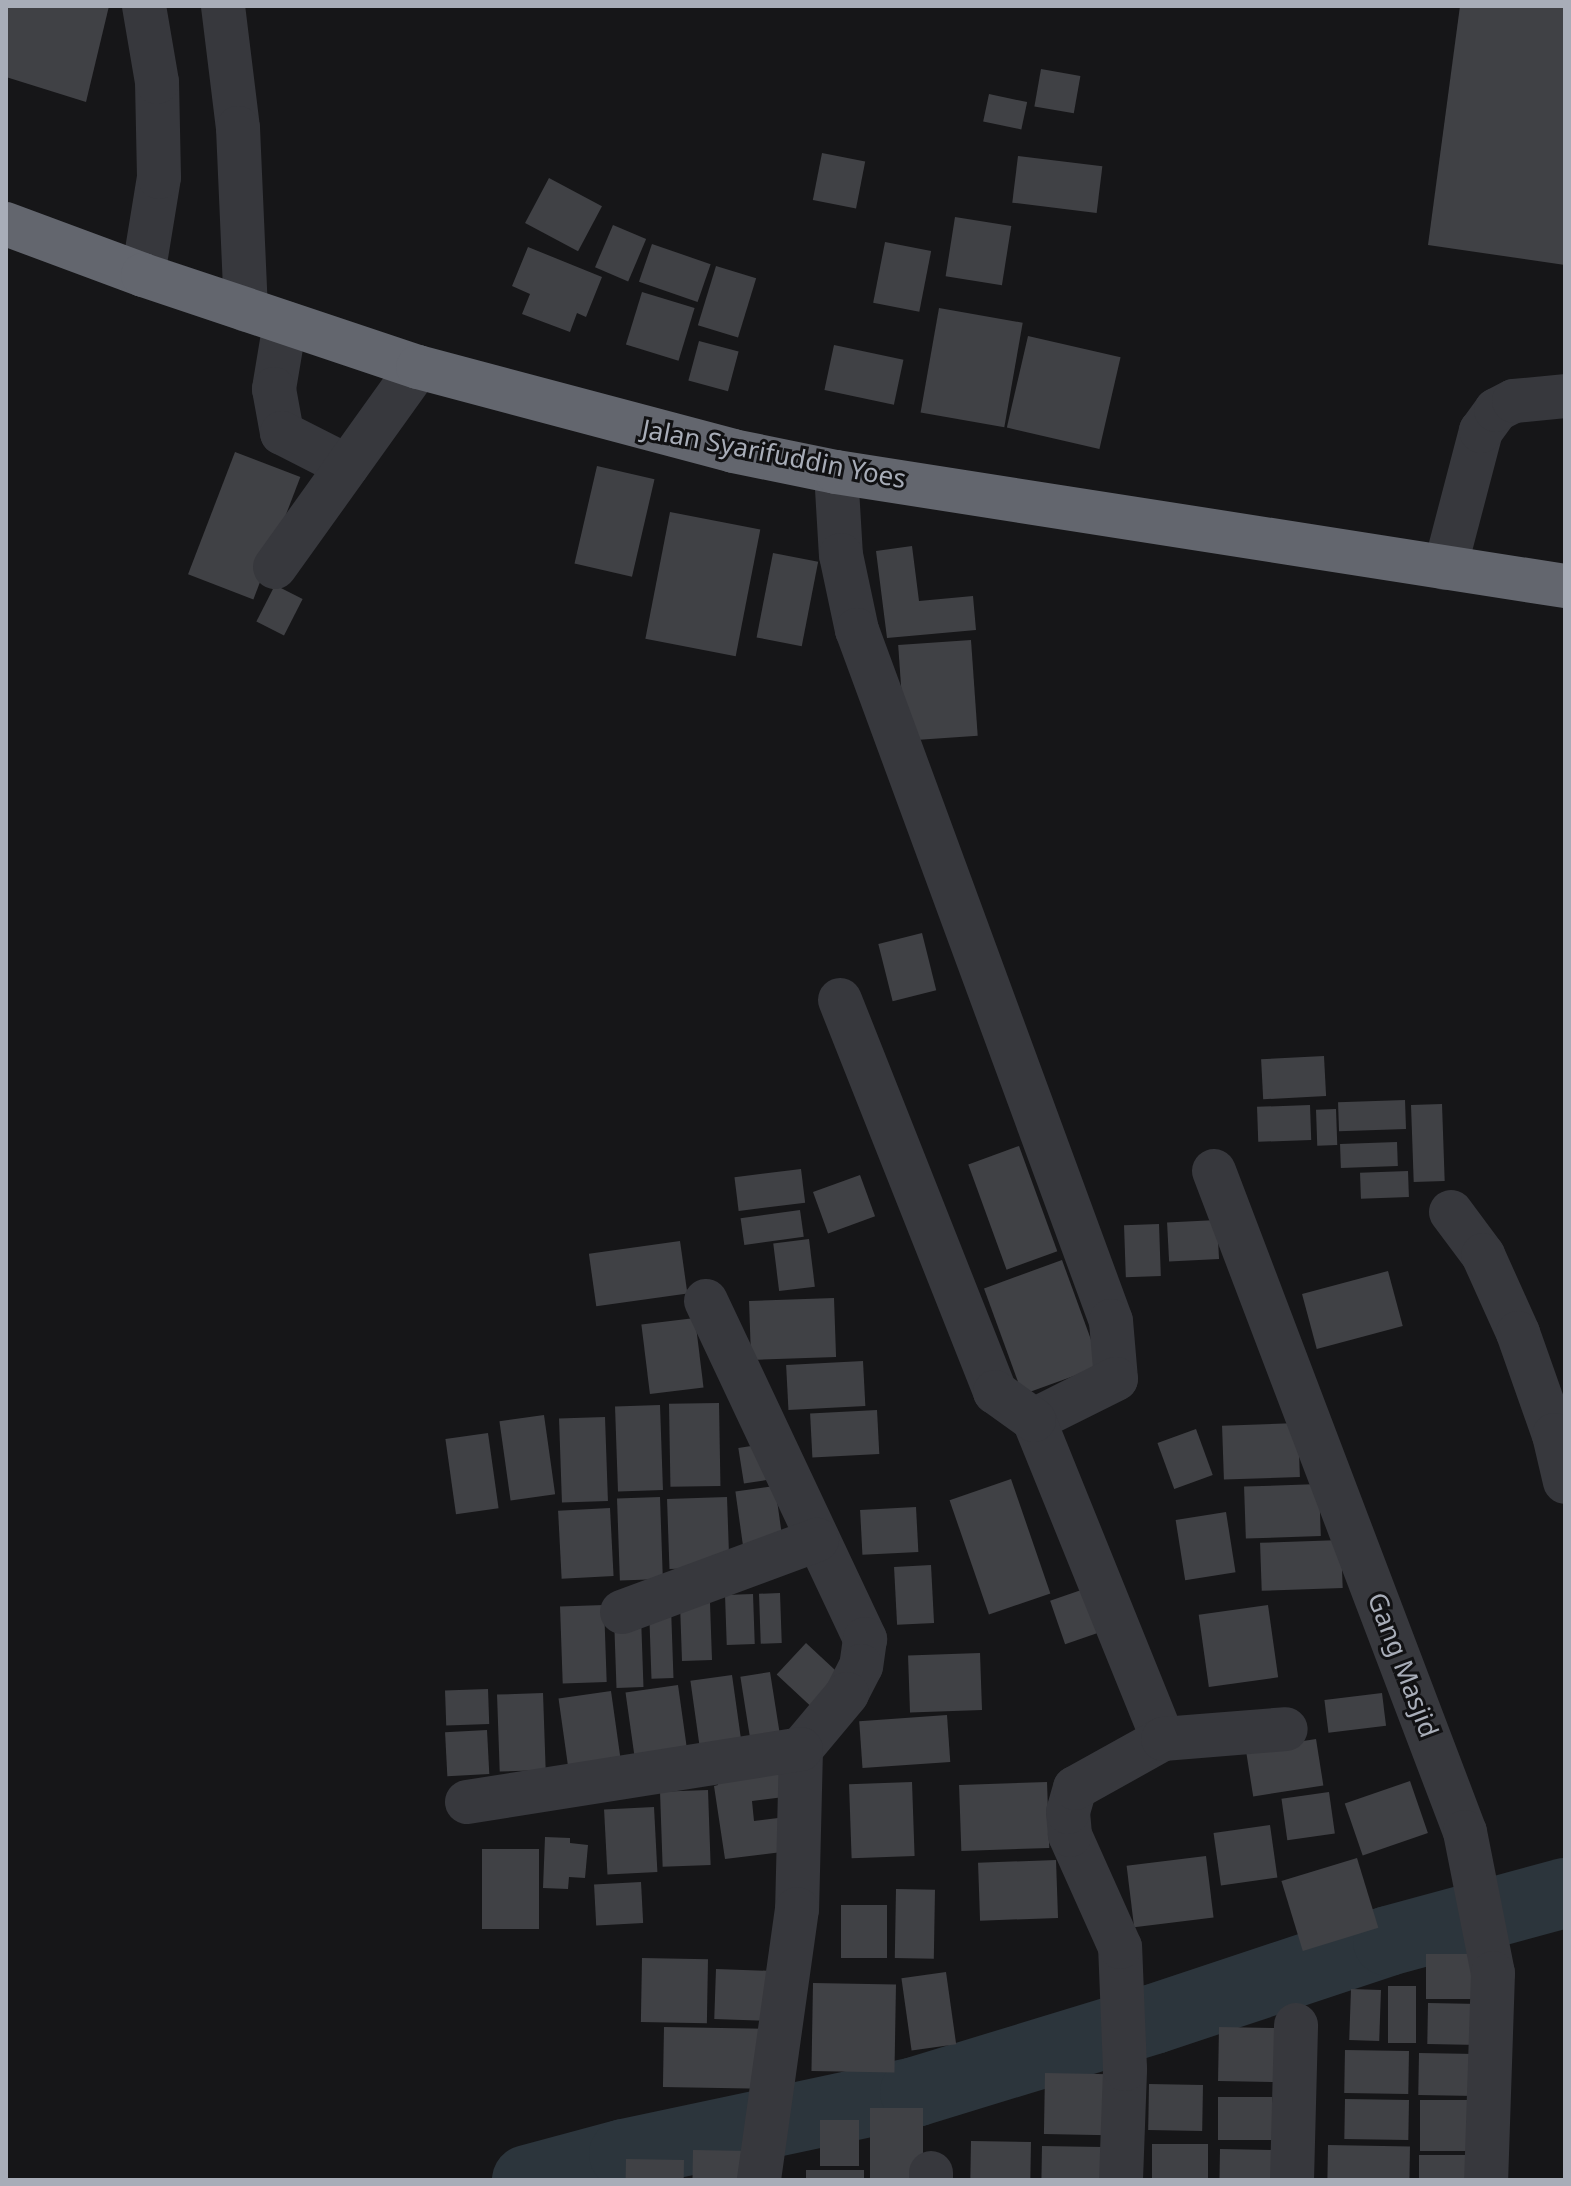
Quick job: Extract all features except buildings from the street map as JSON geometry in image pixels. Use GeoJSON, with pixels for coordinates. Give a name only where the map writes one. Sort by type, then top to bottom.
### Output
{"type":"FeatureCollection","features":[{"type":"Feature","properties":{"kind":"highway","name":"Jalan Syarifuddin Yoes"},"geometry":{"type":"LineString","coordinates":[[6,224],[143,275],[418,367],[644,429],[836,472],[1565,586]]}},
{"type":"Feature","properties":{"kind":"street"},"geometry":{"type":"LineString","coordinates":[[143,275],[159,177],[157,82],[144,6]]}},
{"type":"Feature","properties":{"kind":"street"},"geometry":{"type":"LineString","coordinates":[[223,6],[282,433],[347,466]]}},
{"type":"Feature","properties":{"kind":"street"},"geometry":{"type":"LineString","coordinates":[[275,567],[418,367]]}},
{"type":"Feature","properties":{"kind":"street"},"geometry":{"type":"LineString","coordinates":[[1445,568],[1481,431],[1496,410],[1514,401],[1565,396]]}},
{"type":"Feature","properties":{"kind":"street"},"geometry":{"type":"LineString","coordinates":[[836,472],[841,555],[857,630],[1111,1321],[1116,1379],[1034,1420]]}},
{"type":"Feature","properties":{"kind":"street"},"geometry":{"type":"LineString","coordinates":[[840,1000],[995,1392],[1034,1420],[1163,1739]]}},
{"type":"Feature","properties":{"kind":"street","name":"Gang Masjid"},"geometry":{"type":"LineString","coordinates":[[1214,1171],[1465,1832],[1493,1973],[1486,2180]]}},
{"type":"Feature","properties":{"kind":"street"},"geometry":{"type":"LineString","coordinates":[[1451,1212],[1483,1255],[1518,1333],[1554,1435],[1565,1482]]}},
{"type":"Feature","properties":{"kind":"street"},"geometry":{"type":"LineString","coordinates":[[706,1301],[865,1639],[861,1666],[847,1694],[801,1749],[802,1821],[797,1909],[759,2180]]}},
{"type":"Feature","properties":{"kind":"street"},"geometry":{"type":"LineString","coordinates":[[622,1612],[817,1540]]}},
{"type":"Feature","properties":{"kind":"street"},"geometry":{"type":"LineString","coordinates":[[1121,2180],[1125,2069],[1120,1947],[1070,1835],[1068,1812],[1075,1788],[1163,1739],[1286,1729]]}},
{"type":"Feature","properties":{"kind":"street"},"geometry":{"type":"LineString","coordinates":[[467,1802],[801,1749]]}},
{"type":"Feature","properties":{"kind":"street"},"geometry":{"type":"LineString","coordinates":[[1292,2180],[1296,2025]]}},
{"type":"Feature","properties":{"kind":"waterway"},"geometry":{"type":"LineString","coordinates":[[527,2180],[624,2154],[915,2092],[1154,2019],[1388,1941],[1565,1893]]}}]}
